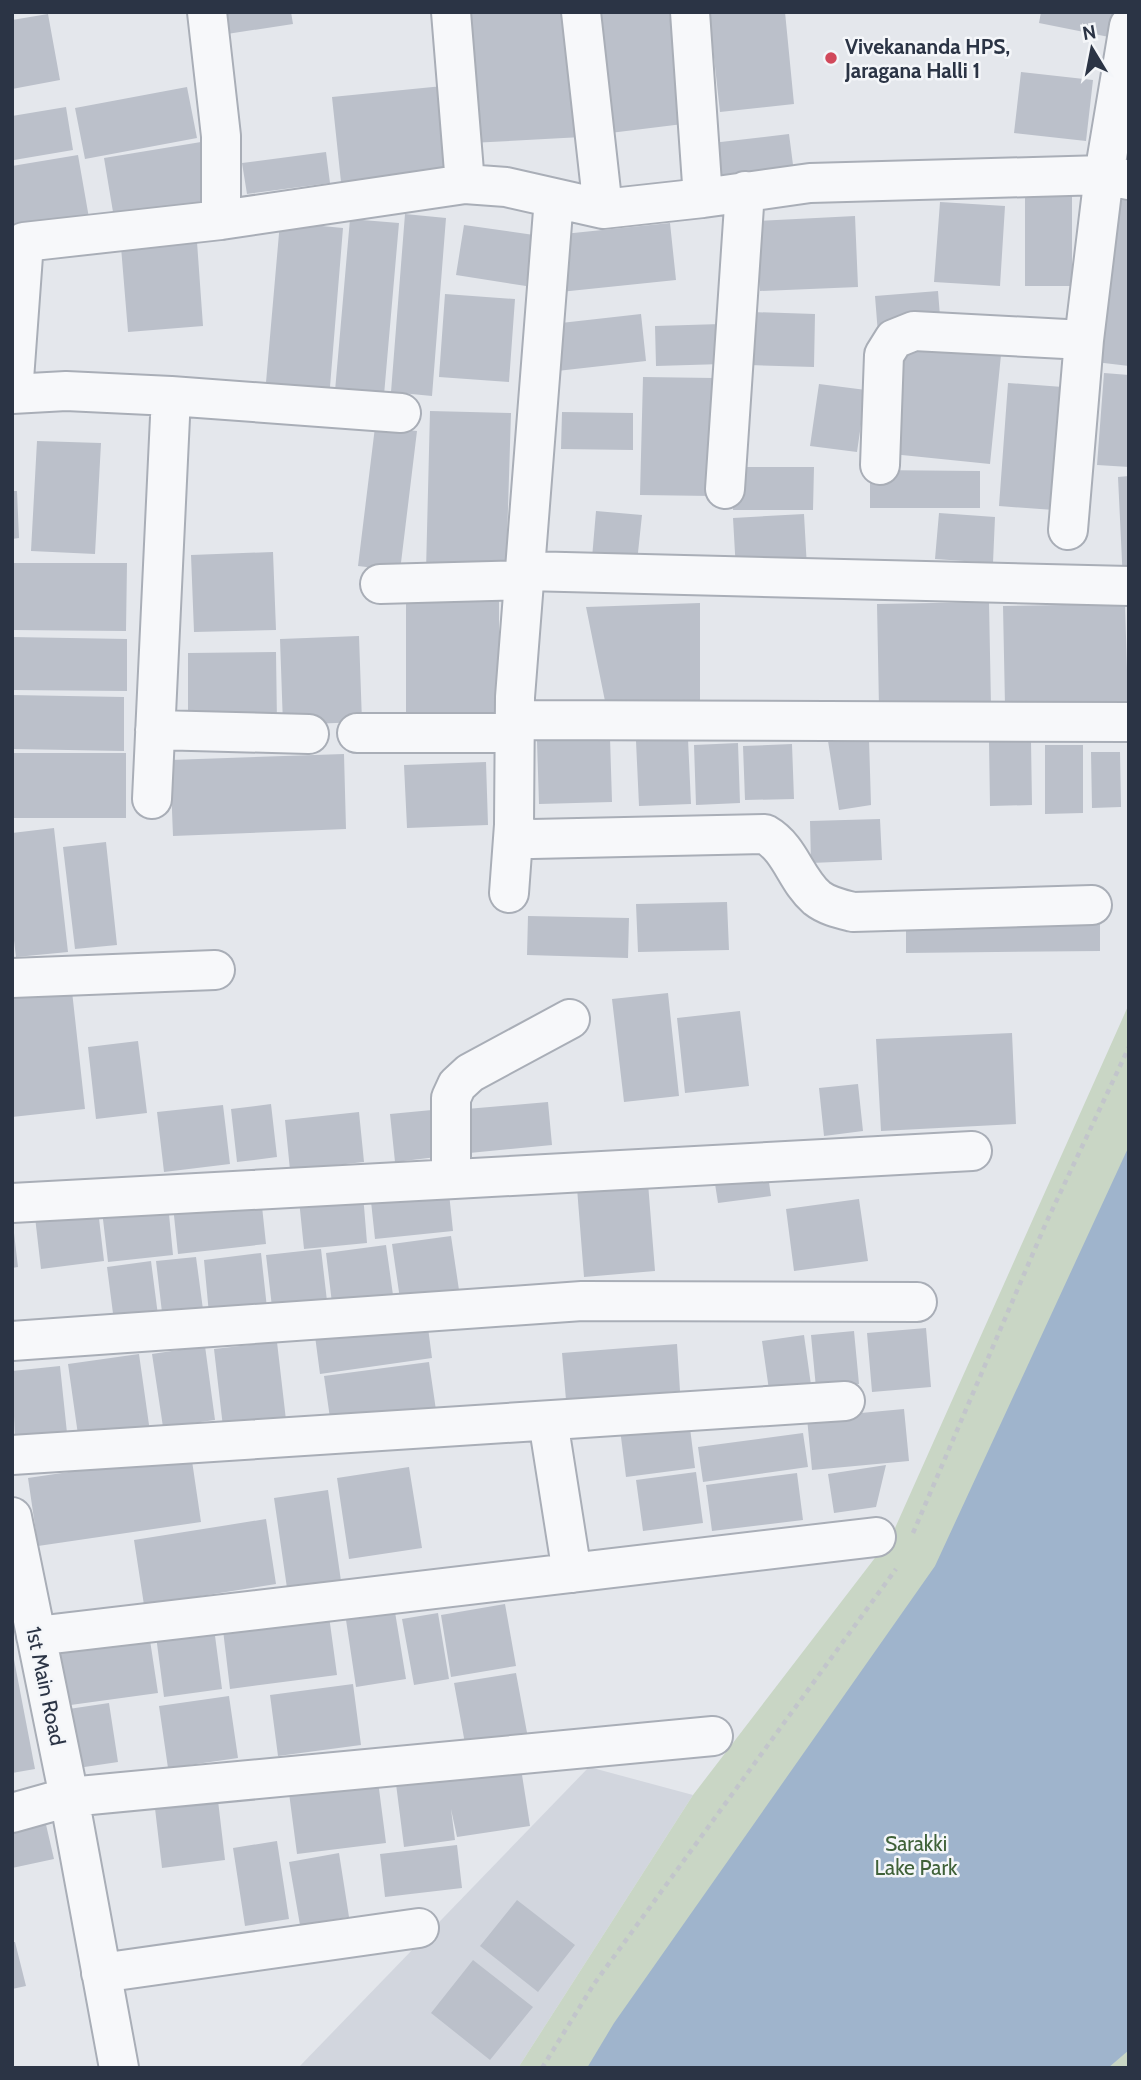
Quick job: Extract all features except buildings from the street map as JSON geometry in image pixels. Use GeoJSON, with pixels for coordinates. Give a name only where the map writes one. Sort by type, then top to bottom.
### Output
{"type":"FeatureCollection","features":[{"type":"Feature","properties":{"kind":"street"},"geometry":{"type":"LineString","coordinates":[[207,12],[221,136],[221,220]]}},
{"type":"Feature","properties":{"kind":"street"},"geometry":{"type":"LineString","coordinates":[[451,12],[466,184]]}},
{"type":"Feature","properties":{"kind":"street"},"geometry":{"type":"LineString","coordinates":[[581,12],[603,209]]}},
{"type":"Feature","properties":{"kind":"street"},"geometry":{"type":"LineString","coordinates":[[690,12],[703,198]]}},
{"type":"Feature","properties":{"kind":"street"},"geometry":{"type":"LineString","coordinates":[[1068,530],[1084,340],[1116,178],[1129,26]]}},
{"type":"Feature","properties":{"kind":"street"},"geometry":{"type":"LineString","coordinates":[[401,413],[171,396],[66,391],[13,394],[24,242],[221,220],[466,184],[506,187],[603,209],[810,183],[1116,178]]}},
{"type":"Feature","properties":{"kind":"street"},"geometry":{"type":"LineString","coordinates":[[725,489],[745,191]]}},
{"type":"Feature","properties":{"kind":"street"},"geometry":{"type":"LineString","coordinates":[[509,893],[514,825],[513,726],[554,198]]}},
{"type":"Feature","properties":{"kind":"street"},"geometry":{"type":"LineString","coordinates":[[880,465],[884,355],[894,339],[914,331],[1084,340]]}},
{"type":"Feature","properties":{"kind":"street"},"geometry":{"type":"LineString","coordinates":[[152,799],[171,396]]}},
{"type":"Feature","properties":{"kind":"street"},"geometry":{"type":"LineString","coordinates":[[380,584],[525,576],[1129,586]]}},
{"type":"Feature","properties":{"kind":"street"},"geometry":{"type":"LineString","coordinates":[[357,733],[513,726],[1129,722]]}},
{"type":"Feature","properties":{"kind":"street"},"geometry":{"type":"LineString","coordinates":[[155,730],[310,734]]}},
{"type":"Feature","properties":{"kind":"street"},"geometry":{"type":"LineString","coordinates":[[514,825],[519,835],[532,839],[765,834],[782,845],[811,892],[820,900],[853,912],[1093,905]]}},
{"type":"Feature","properties":{"kind":"street"},"geometry":{"type":"LineString","coordinates":[[12,978],[215,971]]}},
{"type":"Feature","properties":{"kind":"street"},"geometry":{"type":"LineString","coordinates":[[451,1179],[451,1098],[457,1085],[470,1073],[570,1019]]}},
{"type":"Feature","properties":{"kind":"street"},"geometry":{"type":"LineString","coordinates":[[12,1203],[972,1151]]}},
{"type":"Feature","properties":{"kind":"street"},"geometry":{"type":"LineString","coordinates":[[12,1341],[583,1301],[917,1302]]}},
{"type":"Feature","properties":{"kind":"street"},"geometry":{"type":"LineString","coordinates":[[12,1455],[845,1401]]}},
{"type":"Feature","properties":{"kind":"street"},"geometry":{"type":"LineString","coordinates":[[548,1421],[572,1573]]}},
{"type":"Feature","properties":{"kind":"street","name":"1st Main Road"},"geometry":{"type":"LineString","coordinates":[[12,1517],[69,1797],[119,2068]]}},
{"type":"Feature","properties":{"kind":"street"},"geometry":{"type":"LineString","coordinates":[[36,1636],[572,1573],[895,1547]]}},
{"type":"Feature","properties":{"kind":"street"},"geometry":{"type":"LineString","coordinates":[[12,1813],[69,1797],[713,1736]]}},
{"type":"Feature","properties":{"kind":"street"},"geometry":{"type":"LineString","coordinates":[[101,1973],[418,1928]]}},
{"type":"Feature","properties":{"kind":"path"},"geometry":{"type":"LineString","coordinates":[[542,2068],[594,1984],[895,1547],[1129,1047]]}},
{"type":"Feature","properties":{"kind":"shaded area"},"geometry":{"type":"Polygon","coordinates":[[[589,1767],[693,1795],[518,2068],[298,2068],[589,1767]]]}},
{"type":"Feature","properties":{"kind":"green space","name":"Sarakki Lake Park"},"geometry":{"type":"Polygon","coordinates":[[[1129,1004],[1129,2068],[518,2068],[693,1795],[891,1537],[1129,1004]]]}},
{"type":"Feature","properties":{"kind":"water","name":"Sarakki Lake Park"},"geometry":{"type":"Polygon","coordinates":[[[1129,1146],[1129,2050],[1108,2068],[587,2068],[614,2023],[935,1566],[1129,1146]]]}},
{"type":"Feature","properties":{"kind":"place","name":"Vivekananda HPS, Jaragana Halli 1"},"geometry":{"type":"Point","coordinates":[831,58]}}]}
